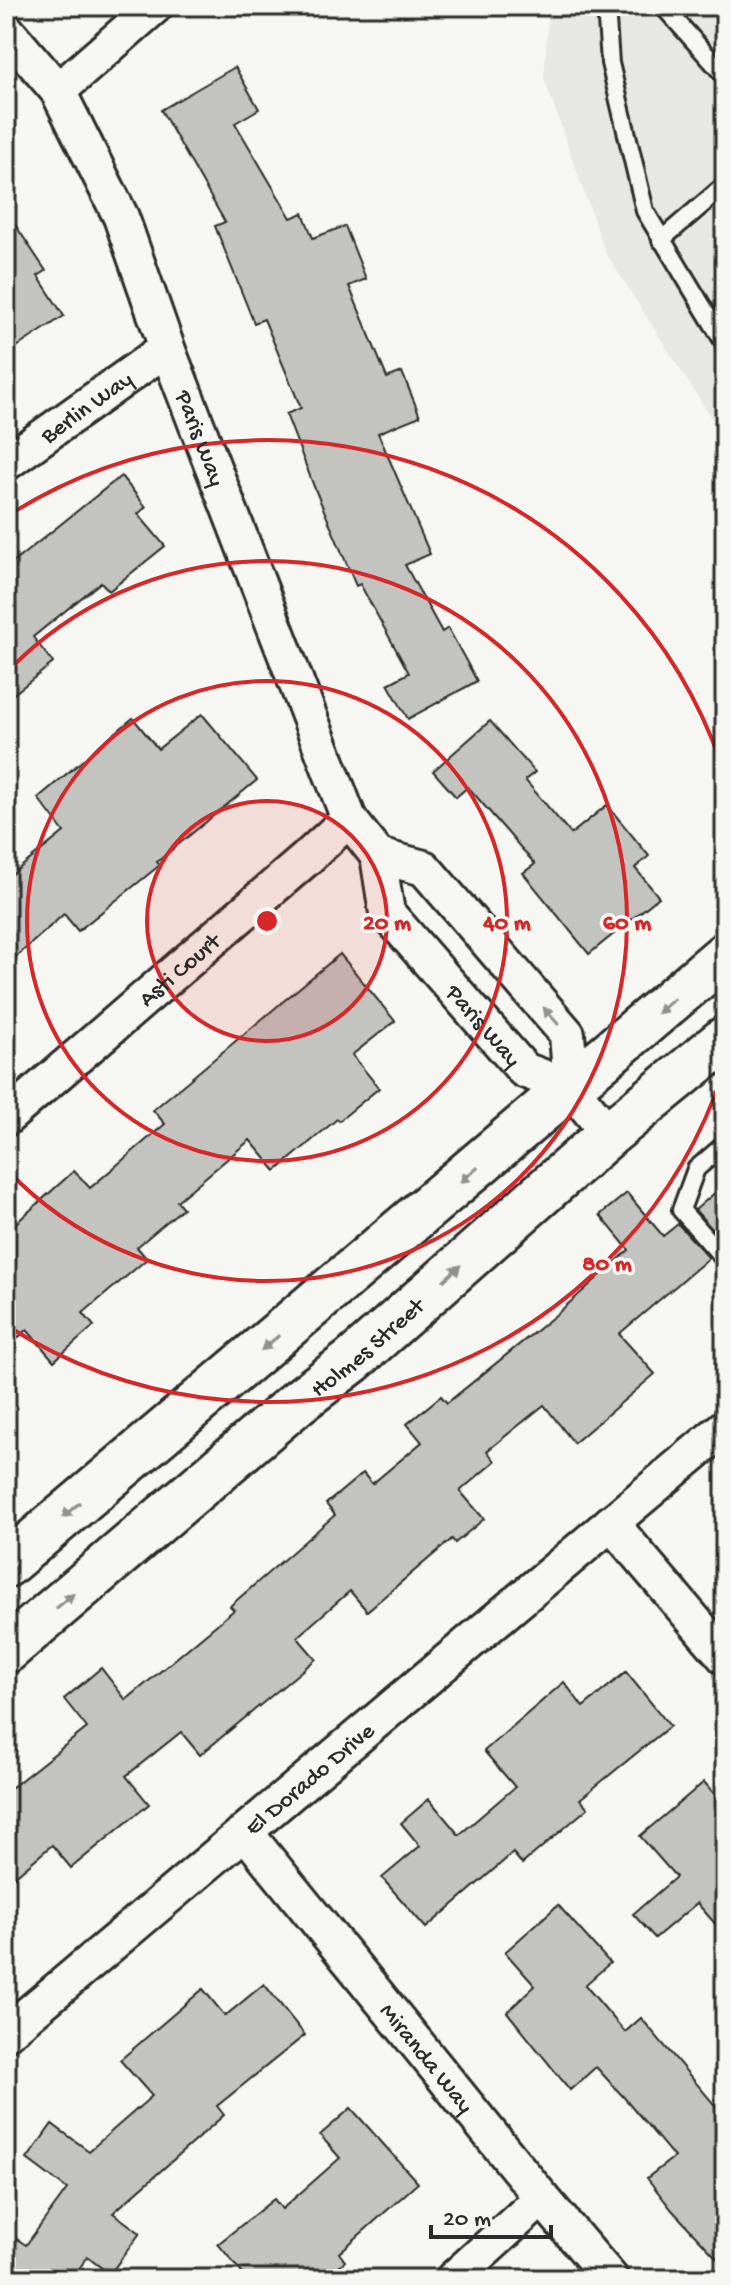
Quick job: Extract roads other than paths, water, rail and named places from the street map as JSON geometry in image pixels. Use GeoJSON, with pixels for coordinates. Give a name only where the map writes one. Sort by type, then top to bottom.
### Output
{"type":"FeatureCollection","features":[{"type":"Feature","properties":{"kind":"main road"},"geometry":{"type":"LineString","coordinates":[[6,1565],[725,955]]}},
{"type":"Feature","properties":{"kind":"main road","name":"Holmes Street"},"geometry":{"type":"LineString","coordinates":[[6,1651],[298,1402],[352,1361],[609,1134],[725,1039]]}},
{"type":"Feature","properties":{"kind":"street"},"geometry":{"type":"LineString","coordinates":[[58,91],[155,6]]}},
{"type":"Feature","properties":{"kind":"street","name":"Paris Way"},"geometry":{"type":"LineString","coordinates":[[6,30],[58,91],[121,217],[167,348],[349,819],[378,856],[387,913],[524,1070],[571,1088],[609,1134]]}},
{"type":"Feature","properties":{"kind":"street","name":"Berlin Way"},"geometry":{"type":"LineString","coordinates":[[6,463],[167,348]]}},
{"type":"Feature","properties":{"kind":"street","name":"Asti Court"},"geometry":{"type":"LineString","coordinates":[[6,1118],[349,819]]}},
{"type":"Feature","properties":{"kind":"street"},"geometry":{"type":"LineString","coordinates":[[378,856],[424,868],[567,1034],[571,1088]]}},
{"type":"Feature","properties":{"kind":"street","name":"El Dorado Drive"},"geometry":{"type":"LineString","coordinates":[[6,2033],[725,1427]]}},
{"type":"Feature","properties":{"kind":"street"},"geometry":{"type":"LineString","coordinates":[[611,1523],[725,1657]]}},
{"type":"Feature","properties":{"kind":"street","name":"Miranda Way"},"geometry":{"type":"LineString","coordinates":[[245,1832],[611,2279]]}},
{"type":"Feature","properties":{"kind":"street"},"geometry":{"type":"LineString","coordinates":[[453,2279],[542,2198]]}},
{"type":"Feature","properties":{"kind":"lane"},"geometry":{"type":"LineString","coordinates":[[606,6],[613,78],[645,211],[725,344]]}},
{"type":"Feature","properties":{"kind":"lane"},"geometry":{"type":"LineString","coordinates":[[663,6],[725,76]]}},
{"type":"Feature","properties":{"kind":"lane"},"geometry":{"type":"LineString","coordinates":[[661,240],[725,185]]}},
{"type":"Feature","properties":{"kind":"lane"},"geometry":{"type":"LineString","coordinates":[[725,1144],[696,1169],[681,1210],[725,1260]]}}]}
